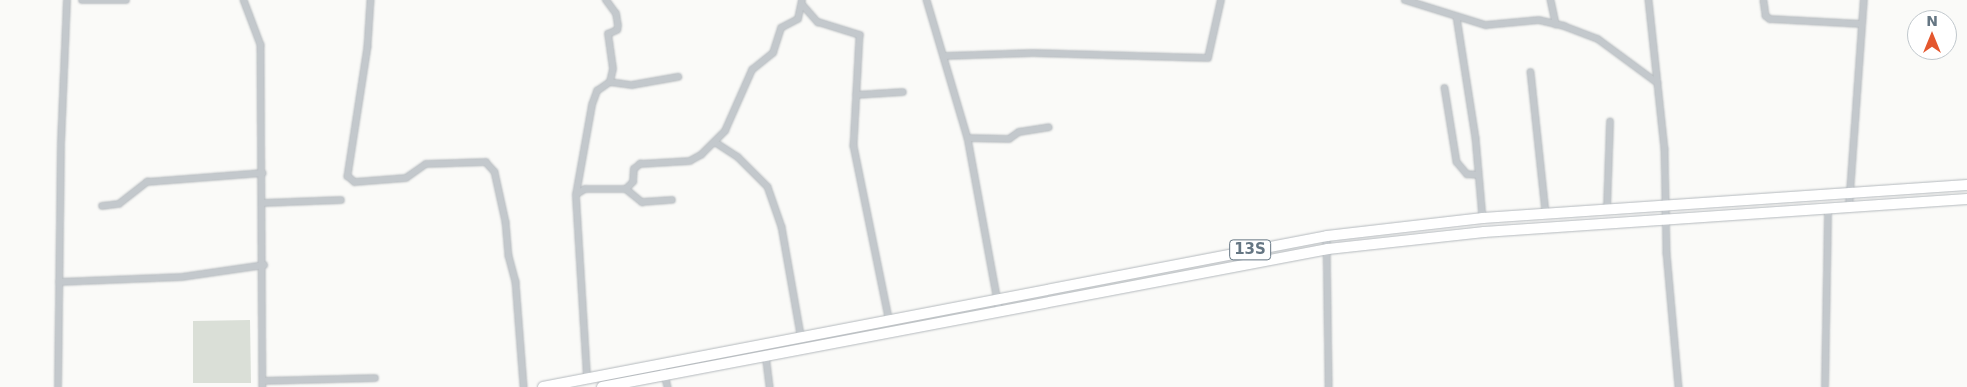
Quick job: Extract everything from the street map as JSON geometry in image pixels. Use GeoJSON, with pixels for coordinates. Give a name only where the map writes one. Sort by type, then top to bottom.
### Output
{"type":"FeatureCollection","features":[{"type":"Feature","properties":{"kind":"highway","name":"13S"},"geometry":{"type":"LineString","coordinates":[[543,387],[889,318],[1327,236],[1456,220],[1967,185]]}},
{"type":"Feature","properties":{"kind":"highway","name":"13S"},"geometry":{"type":"LineString","coordinates":[[602,387],[665,376],[766,354],[1000,313],[1328,249],[1456,234],[1967,199]]}},
{"type":"Feature","properties":{"kind":"highway"},"geometry":{"type":"LineString","coordinates":[[1456,220],[1456,234]]}},
{"type":"Feature","properties":{"kind":"street"},"geometry":{"type":"LineString","coordinates":[[58,387],[59,282],[68,0]]}},
{"type":"Feature","properties":{"kind":"street"},"geometry":{"type":"LineString","coordinates":[[82,0],[126,0]]}},
{"type":"Feature","properties":{"kind":"street"},"geometry":{"type":"LineString","coordinates":[[244,0],[262,45],[263,384],[375,378]]}},
{"type":"Feature","properties":{"kind":"street"},"geometry":{"type":"LineString","coordinates":[[371,0],[368,47],[348,176],[356,182],[406,178],[426,164],[486,162],[495,172],[506,222],[508,256],[516,282],[524,387]]}},
{"type":"Feature","properties":{"kind":"street"},"geometry":{"type":"LineString","coordinates":[[587,377],[576,195],[592,105],[597,91],[610,82],[613,69],[608,34],[617,30],[618,26],[616,14],[606,0]]}},
{"type":"Feature","properties":{"kind":"street"},"geometry":{"type":"LineString","coordinates":[[927,0],[946,56],[968,138],[1000,313]]}},
{"type":"Feature","properties":{"kind":"street"},"geometry":{"type":"LineString","coordinates":[[946,56],[1033,53],[1208,58],[1221,0]]}},
{"type":"Feature","properties":{"kind":"street"},"geometry":{"type":"LineString","coordinates":[[1405,0],[1486,25],[1539,20],[1556,24],[1598,39],[1658,83]]}},
{"type":"Feature","properties":{"kind":"street"},"geometry":{"type":"LineString","coordinates":[[1551,0],[1556,24]]}},
{"type":"Feature","properties":{"kind":"street"},"geometry":{"type":"LineString","coordinates":[[1649,0],[1665,150],[1666,220],[1679,387]]}},
{"type":"Feature","properties":{"kind":"street"},"geometry":{"type":"LineString","coordinates":[[1849,207],[1848,193],[1864,0]]}},
{"type":"Feature","properties":{"kind":"street"},"geometry":{"type":"LineString","coordinates":[[1764,1],[1766,16],[1770,19],[1862,24]]}},
{"type":"Feature","properties":{"kind":"street"},"geometry":{"type":"LineString","coordinates":[[803,2],[818,22],[860,35],[854,146],[889,318]]}},
{"type":"Feature","properties":{"kind":"street"},"geometry":{"type":"LineString","coordinates":[[626,190],[632,182],[634,169],[640,164],[690,161],[714,142],[724,131],[752,70],[773,53],[781,28],[798,19],[803,2]]}},
{"type":"Feature","properties":{"kind":"street"},"geometry":{"type":"LineString","coordinates":[[1457,17],[1476,138],[1482,218]]}},
{"type":"Feature","properties":{"kind":"street"},"geometry":{"type":"LineString","coordinates":[[1531,72],[1546,213]]}},
{"type":"Feature","properties":{"kind":"street"},"geometry":{"type":"LineString","coordinates":[[610,82],[632,85],[678,77]]}},
{"type":"Feature","properties":{"kind":"street"},"geometry":{"type":"LineString","coordinates":[[1445,88],[1457,162],[1467,174],[1478,175]]}},
{"type":"Feature","properties":{"kind":"street"},"geometry":{"type":"LineString","coordinates":[[856,95],[903,92]]}},
{"type":"Feature","properties":{"kind":"street"},"geometry":{"type":"LineString","coordinates":[[1607,209],[1610,122]]}},
{"type":"Feature","properties":{"kind":"street"},"geometry":{"type":"LineString","coordinates":[[968,138],[1009,139],[1020,132],[1049,127]]}},
{"type":"Feature","properties":{"kind":"street"},"geometry":{"type":"LineString","coordinates":[[714,142],[738,157],[768,187],[782,227],[801,335]]}},
{"type":"Feature","properties":{"kind":"street"},"geometry":{"type":"LineString","coordinates":[[102,206],[119,204],[147,182],[263,173]]}},
{"type":"Feature","properties":{"kind":"street"},"geometry":{"type":"LineString","coordinates":[[576,195],[585,189],[626,190],[642,202],[672,200]]}},
{"type":"Feature","properties":{"kind":"street"},"geometry":{"type":"LineString","coordinates":[[263,204],[341,200]]}},
{"type":"Feature","properties":{"kind":"street"},"geometry":{"type":"LineString","coordinates":[[1825,387],[1828,209]]}},
{"type":"Feature","properties":{"kind":"street"},"geometry":{"type":"LineString","coordinates":[[1327,236],[1329,387]]}},
{"type":"Feature","properties":{"kind":"street"},"geometry":{"type":"LineString","coordinates":[[59,282],[182,277],[264,265]]}},
{"type":"Feature","properties":{"kind":"street"},"geometry":{"type":"LineString","coordinates":[[766,354],[770,387]]}},
{"type":"Feature","properties":{"kind":"street"},"geometry":{"type":"LineString","coordinates":[[662,363],[668,387]]}},
{"type":"Feature","properties":{"kind":"shaded area"},"geometry":{"type":"Polygon","coordinates":[[[250,320],[251,383],[193,383],[193,321],[250,320]]]}}]}
